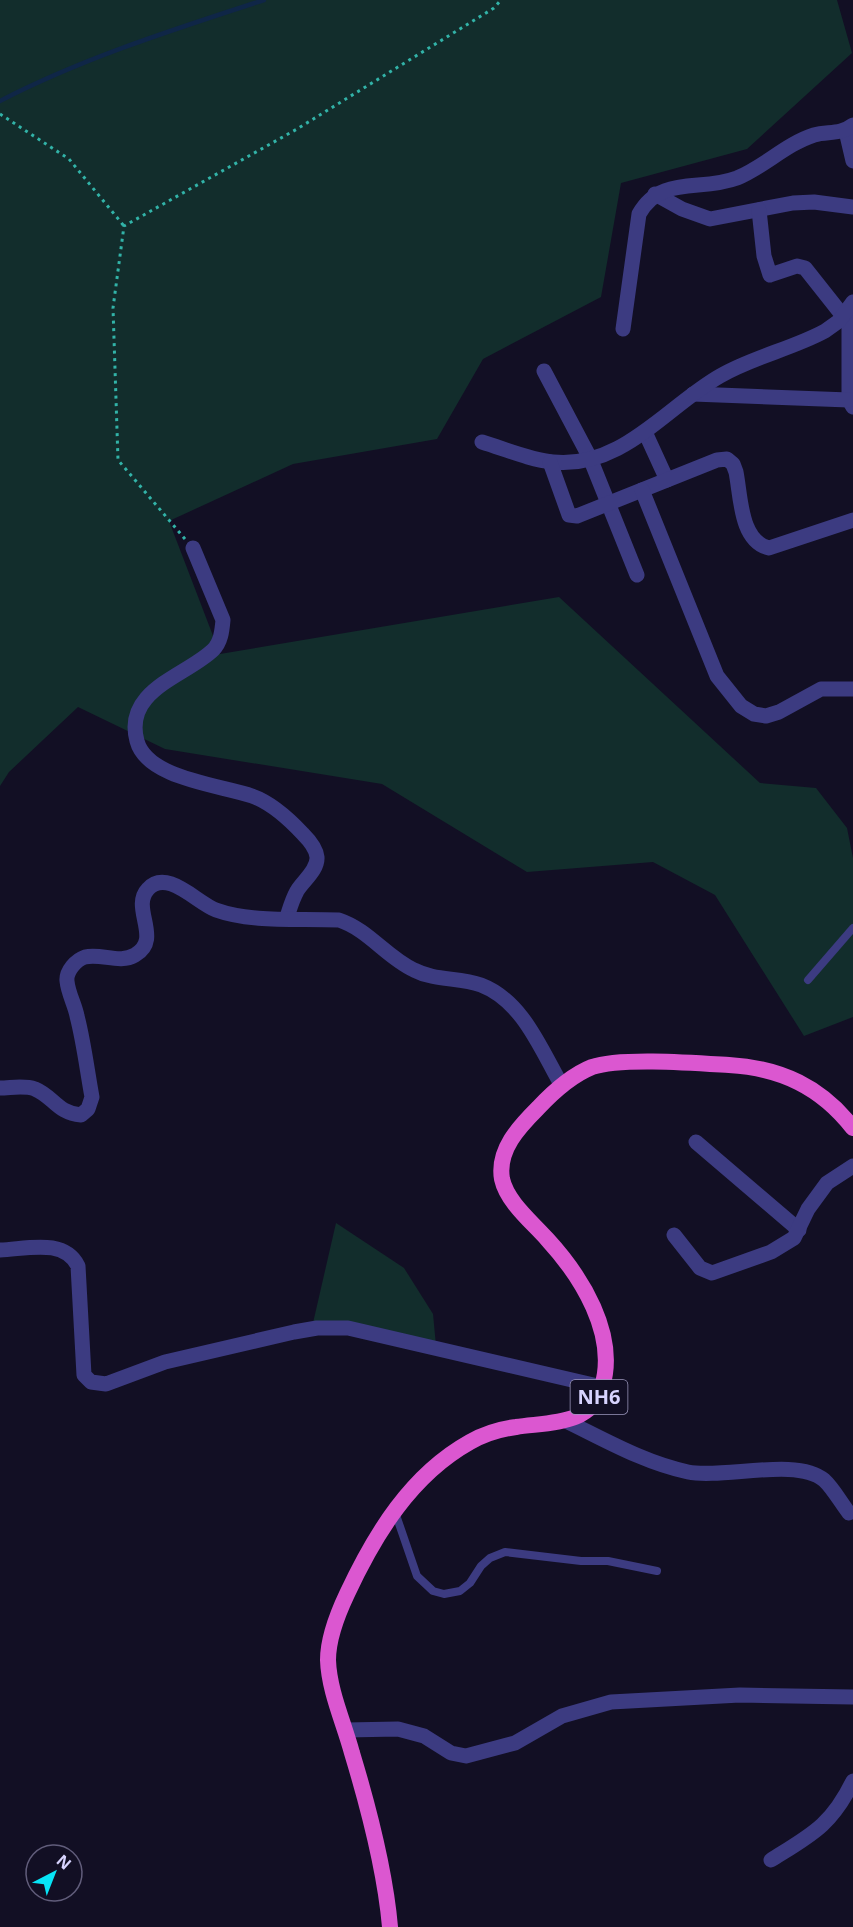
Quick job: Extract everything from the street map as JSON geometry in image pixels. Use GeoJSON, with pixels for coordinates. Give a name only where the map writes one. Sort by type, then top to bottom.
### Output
{"type":"FeatureCollection","features":[{"type":"Feature","properties":{"kind":"highway","name":"NH6"},"geometry":{"type":"LineString","coordinates":[[390,1927],[375,1845],[346,1730],[331,1683],[328,1658],[332,1637],[353,1580],[382,1526],[421,1480],[470,1442],[490,1433],[514,1427],[566,1421],[590,1409],[602,1387],[606,1364],[604,1346],[593,1308],[566,1261],[510,1197],[502,1180],[502,1161],[509,1143],[523,1124],[562,1086],[595,1066],[615,1063],[732,1065],[785,1075],[818,1092],[853,1128]]}},
{"type":"Feature","properties":{"kind":"street"},"geometry":{"type":"LineString","coordinates":[[623,329],[639,214],[646,201],[655,194],[665,190],[705,186],[737,178],[816,134],[849,128],[853,160]]}},
{"type":"Feature","properties":{"kind":"street"},"geometry":{"type":"LineString","coordinates":[[655,194],[681,209],[710,219],[813,202],[853,207]]}},
{"type":"Feature","properties":{"kind":"street"},"geometry":{"type":"LineString","coordinates":[[693,394],[851,404],[848,309],[805,268],[797,266],[770,275],[764,256],[759,210]]}},
{"type":"Feature","properties":{"kind":"street"},"geometry":{"type":"LineString","coordinates":[[482,442],[550,462],[569,463],[609,453],[645,432],[724,373],[816,336],[848,309]]}},
{"type":"Feature","properties":{"kind":"street"},"geometry":{"type":"LineString","coordinates":[[544,371],[590,458],[637,575]]}},
{"type":"Feature","properties":{"kind":"street"},"geometry":{"type":"LineString","coordinates":[[645,432],[667,480]]}},
{"type":"Feature","properties":{"kind":"street"},"geometry":{"type":"LineString","coordinates":[[550,462],[569,515],[577,516],[717,460],[727,459],[734,464],[746,523],[752,538],[759,546],[769,548],[853,520]]}},
{"type":"Feature","properties":{"kind":"street"},"geometry":{"type":"LineString","coordinates":[[642,490],[717,676],[741,706],[754,714],[766,716],[779,712],[821,689],[853,689]]}},
{"type":"Feature","properties":{"kind":"street"},"geometry":{"type":"LineString","coordinates":[[193,548],[223,620],[222,632],[213,650],[150,693],[138,712],[137,742],[149,758],[164,770],[264,801],[294,824],[310,842],[317,855],[316,864],[295,895],[287,917]]}},
{"type":"Feature","properties":{"kind":"street"},"geometry":{"type":"LineString","coordinates":[[0,1088],[34,1089],[64,1112],[81,1115],[88,1109],[92,1097],[78,1017],[67,980],[76,962],[85,957],[128,958],[142,950],[147,942],[144,894],[149,887],[157,883],[170,882],[203,904],[238,916],[339,920],[353,924],[414,971],[438,979],[480,985],[506,999],[516,1009],[562,1086]]}},
{"type":"Feature","properties":{"kind":"street"},"geometry":{"type":"LineString","coordinates":[[696,1142],[800,1230]]}},
{"type":"Feature","properties":{"kind":"street"},"geometry":{"type":"LineString","coordinates":[[674,1235],[700,1268],[712,1273],[784,1245],[800,1230],[808,1209],[827,1183],[853,1166]]}},
{"type":"Feature","properties":{"kind":"street"},"geometry":{"type":"LineString","coordinates":[[0,1250],[60,1248],[73,1256],[78,1266],[84,1375],[91,1382],[106,1384],[165,1362],[317,1328],[372,1332],[498,1364],[602,1387]]}},
{"type":"Feature","properties":{"kind":"street"},"geometry":{"type":"LineString","coordinates":[[566,1421],[652,1461],[690,1473],[720,1474],[764,1469],[807,1473],[823,1479],[849,1513]]}},
{"type":"Feature","properties":{"kind":"street"},"geometry":{"type":"LineString","coordinates":[[346,1730],[398,1729],[424,1736],[451,1753],[466,1756],[515,1743],[562,1716],[611,1702],[740,1695],[853,1696]]}},
{"type":"Feature","properties":{"kind":"street"},"geometry":{"type":"LineString","coordinates":[[771,1860],[827,1823],[853,1781]]}},
{"type":"Feature","properties":{"kind":"lane"},"geometry":{"type":"LineString","coordinates":[[808,980],[853,927]]}},
{"type":"Feature","properties":{"kind":"lane"},"geometry":{"type":"LineString","coordinates":[[394,1511],[417,1576],[433,1591],[444,1594],[460,1591],[470,1583],[481,1566],[505,1552],[581,1561],[608,1561],[657,1571]]}},
{"type":"Feature","properties":{"kind":"path"},"geometry":{"type":"LineString","coordinates":[[124,226],[297,129],[494,8],[501,0]]}},
{"type":"Feature","properties":{"kind":"path"},"geometry":{"type":"LineString","coordinates":[[0,114],[69,159],[124,226],[113,308],[118,460],[193,548]]}},
{"type":"Feature","properties":{"kind":"green space"},"geometry":{"type":"Polygon","coordinates":[[[0,0],[837,0],[852,53],[747,149],[621,183],[601,297],[483,359],[437,439],[293,464],[169,521],[220,654],[559,597],[760,783],[816,788],[847,828],[853,858],[853,1017],[804,1036],[715,895],[653,862],[527,872],[382,784],[165,749],[78,707],[9,772],[0,786],[0,0]]]}},
{"type":"Feature","properties":{"kind":"green space"},"geometry":{"type":"Polygon","coordinates":[[[336,1223],[404,1268],[433,1314],[436,1346],[313,1323],[336,1223]]]}},
{"type":"Feature","properties":{"kind":"waterway"},"geometry":{"type":"LineString","coordinates":[[0,101],[97,58],[163,33],[264,0]]}}]}
